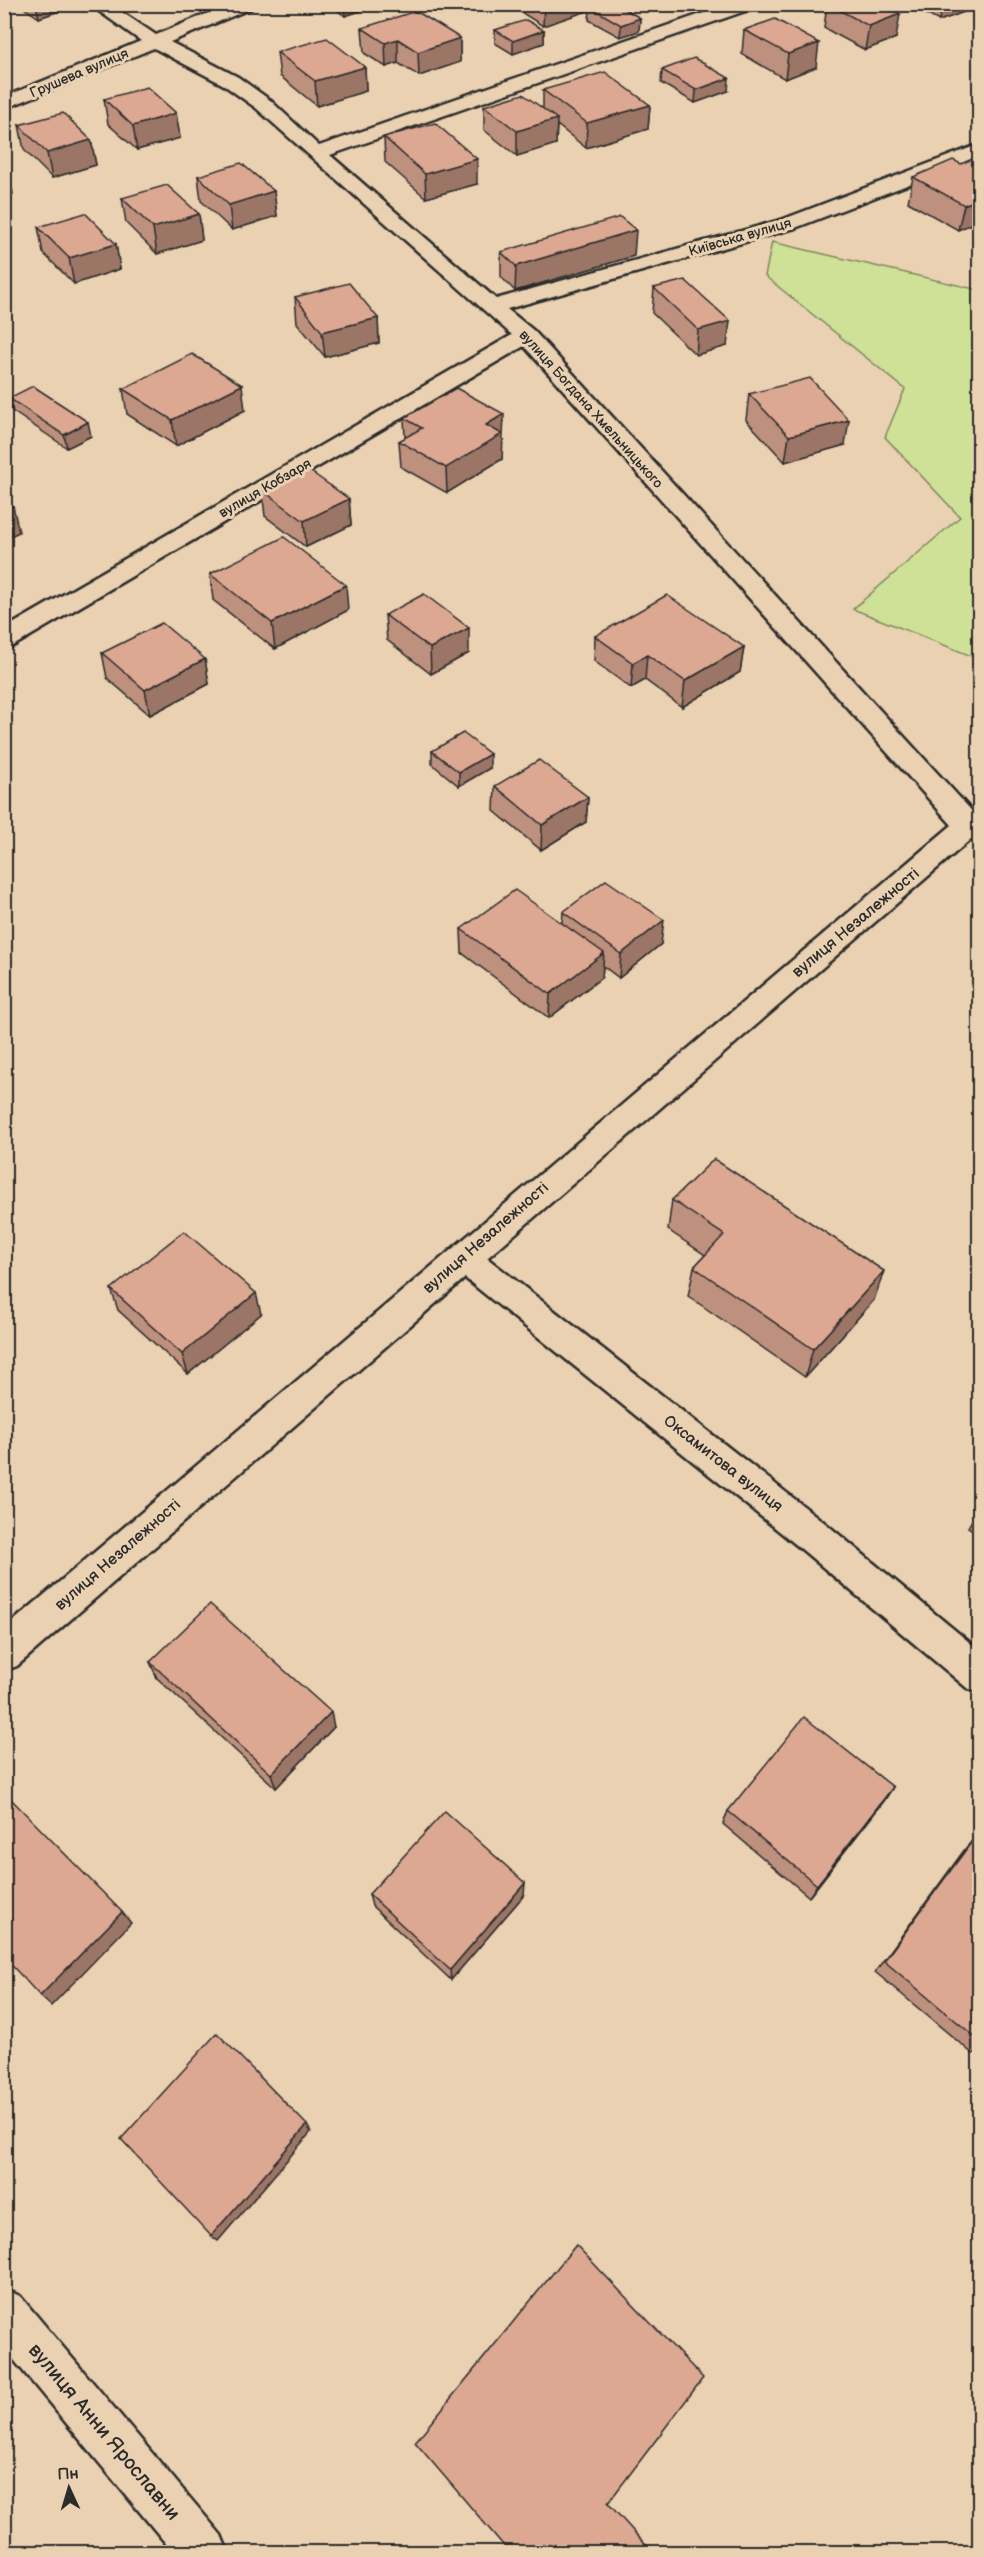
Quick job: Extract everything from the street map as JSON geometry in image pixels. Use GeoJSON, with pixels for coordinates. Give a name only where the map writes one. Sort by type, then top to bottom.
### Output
{"type":"FeatureCollection","features":[{"type":"Feature","properties":{"kind":"street","name":"вулиця Богдана Хмельницького"},"geometry":{"type":"LineString","coordinates":[[97,4],[154,41],[231,81],[263,104],[526,336],[974,829]]}},
{"type":"Feature","properties":{"kind":"street","name":"Грушева вулиця"},"geometry":{"type":"LineString","coordinates":[[4,104],[246,4]]}},
{"type":"Feature","properties":{"kind":"street"},"geometry":{"type":"LineString","coordinates":[[316,153],[748,4]]}},
{"type":"Feature","properties":{"kind":"street","name":"Київська вулиця"},"geometry":{"type":"LineString","coordinates":[[493,306],[788,225],[980,150]]}},
{"type":"Feature","properties":{"kind":"street","name":"вулиця Кобзаря"},"geometry":{"type":"LineString","coordinates":[[4,640],[526,336]]}},
{"type":"Feature","properties":{"kind":"street","name":"вулиця Незалежності"},"geometry":{"type":"LineString","coordinates":[[4,1653],[463,1258],[974,829]]}},
{"type":"Feature","properties":{"kind":"street","name":"Оксамитова вулиця"},"geometry":{"type":"LineString","coordinates":[[463,1258],[812,1535],[980,1674]]}},
{"type":"Feature","properties":{"kind":"street","name":"вулиця Анни Ярославни"},"geometry":{"type":"LineString","coordinates":[[4,2312],[204,2553]]}},
{"type":"Feature","properties":{"kind":"green space"},"geometry":{"type":"Polygon","coordinates":[[[772,242],[979,290],[979,659],[853,609],[960,517],[885,437],[905,389],[765,276],[772,242]]]}},
{"type":"Feature","properties":{"kind":"building"},"geometry":{"type":"Polygon","coordinates":[[[596,4],[616,4],[640,18],[621,25],[590,7],[596,4]]]}},
{"type":"Feature","properties":{"kind":"building"},"geometry":{"type":"Polygon","coordinates":[[[828,4],[881,4],[900,14],[869,26],[828,4]]]}},
{"type":"Feature","properties":{"kind":"building"},"geometry":{"type":"Polygon","coordinates":[[[934,4],[951,4],[941,8],[934,4]]]}},
{"type":"Feature","properties":{"kind":"building"},"geometry":{"type":"Polygon","coordinates":[[[416,11],[460,38],[418,52],[398,39],[385,43],[362,28],[416,11]]]}},
{"type":"Feature","properties":{"kind":"building"},"geometry":{"type":"Polygon","coordinates":[[[775,19],[819,43],[788,54],[744,30],[775,19]]]}},
{"type":"Feature","properties":{"kind":"building"},"geometry":{"type":"Polygon","coordinates":[[[526,20],[544,30],[513,41],[495,30],[526,20]]]}},
{"type":"Feature","properties":{"kind":"building"},"geometry":{"type":"Polygon","coordinates":[[[327,38],[365,67],[315,81],[277,52],[327,38]]]}},
{"type":"Feature","properties":{"kind":"building"},"geometry":{"type":"Polygon","coordinates":[[[694,58],[729,78],[696,90],[662,70],[694,58]]]}},
{"type":"Feature","properties":{"kind":"building"},"geometry":{"type":"Polygon","coordinates":[[[605,72],[650,105],[587,123],[543,90],[605,72]]]}},
{"type":"Feature","properties":{"kind":"building"},"geometry":{"type":"Polygon","coordinates":[[[147,87],[176,113],[133,126],[104,99],[147,87]]]}},
{"type":"Feature","properties":{"kind":"building"},"geometry":{"type":"Polygon","coordinates":[[[523,94],[557,119],[517,131],[484,106],[523,94]]]}},
{"type":"Feature","properties":{"kind":"building"},"geometry":{"type":"Polygon","coordinates":[[[63,113],[91,140],[47,153],[19,125],[63,113]]]}},
{"type":"Feature","properties":{"kind":"building"},"geometry":{"type":"Polygon","coordinates":[[[435,123],[477,159],[425,174],[384,137],[435,123]]]}},
{"type":"Feature","properties":{"kind":"building"},"geometry":{"type":"Polygon","coordinates":[[[972,159],[980,163],[980,198],[964,205],[913,177],[953,160],[961,164],[972,159]]]}},
{"type":"Feature","properties":{"kind":"building"},"geometry":{"type":"Polygon","coordinates":[[[241,163],[274,191],[229,205],[198,176],[241,163]]]}},
{"type":"Feature","properties":{"kind":"building"},"geometry":{"type":"Polygon","coordinates":[[[167,185],[199,214],[153,228],[122,198],[167,185]]]}},
{"type":"Feature","properties":{"kind":"building"},"geometry":{"type":"Polygon","coordinates":[[[85,213],[116,244],[69,258],[38,227],[85,213]]]}},
{"type":"Feature","properties":{"kind":"building"},"geometry":{"type":"Polygon","coordinates":[[[620,217],[636,230],[516,266],[501,252],[620,217]]]}},
{"type":"Feature","properties":{"kind":"building"},"geometry":{"type":"Polygon","coordinates":[[[685,280],[730,321],[698,330],[654,288],[685,280]]]}},
{"type":"Feature","properties":{"kind":"building"},"geometry":{"type":"Polygon","coordinates":[[[349,283],[378,318],[322,332],[295,297],[349,283]]]}},
{"type":"Feature","properties":{"kind":"building"},"geometry":{"type":"Polygon","coordinates":[[[192,354],[242,385],[172,420],[123,389],[192,354]]]}},
{"type":"Feature","properties":{"kind":"building"},"geometry":{"type":"Polygon","coordinates":[[[810,378],[849,420],[789,436],[749,394],[810,378]]]}},
{"type":"Feature","properties":{"kind":"building"},"geometry":{"type":"Polygon","coordinates":[[[33,386],[88,422],[64,435],[9,398],[33,386]]]}},
{"type":"Feature","properties":{"kind":"building"},"geometry":{"type":"Polygon","coordinates":[[[456,388],[504,414],[486,425],[502,434],[446,468],[399,441],[422,428],[404,418],[456,388]]]}},
{"type":"Feature","properties":{"kind":"building"},"geometry":{"type":"Polygon","coordinates":[[[307,469],[349,499],[304,521],[262,490],[307,469]]]}},
{"type":"Feature","properties":{"kind":"building"},"geometry":{"type":"Polygon","coordinates":[[[4,500],[13,506],[4,510],[4,500]]]}},
{"type":"Feature","properties":{"kind":"building"},"geometry":{"type":"Polygon","coordinates":[[[284,537],[346,585],[272,623],[210,574],[284,537]]]}},
{"type":"Feature","properties":{"kind":"building"},"geometry":{"type":"Polygon","coordinates":[[[424,594],[469,628],[430,648],[385,615],[424,594]]]}},
{"type":"Feature","properties":{"kind":"building"},"geometry":{"type":"Polygon","coordinates":[[[667,595],[744,647],[685,681],[647,655],[633,663],[595,636],[667,595]]]}},
{"type":"Feature","properties":{"kind":"building"},"geometry":{"type":"Polygon","coordinates":[[[162,623],[205,659],[145,690],[102,653],[162,623]]]}},
{"type":"Feature","properties":{"kind":"building"},"geometry":{"type":"Polygon","coordinates":[[[463,733],[490,754],[459,772],[432,751],[463,733]]]}},
{"type":"Feature","properties":{"kind":"building"},"geometry":{"type":"Polygon","coordinates":[[[539,760],[588,797],[542,825],[495,786],[539,760]]]}},
{"type":"Feature","properties":{"kind":"building"},"geometry":{"type":"Polygon","coordinates":[[[606,880],[664,920],[621,954],[563,912],[606,880]]]}},
{"type":"Feature","properties":{"kind":"building"},"geometry":{"type":"Polygon","coordinates":[[[515,890],[604,953],[550,994],[461,929],[515,890]]]}},
{"type":"Feature","properties":{"kind":"building"},"geometry":{"type":"Polygon","coordinates":[[[714,1159],[884,1271],[813,1349],[694,1267],[724,1235],[672,1200],[714,1159]]]}},
{"type":"Feature","properties":{"kind":"building"},"geometry":{"type":"Polygon","coordinates":[[[184,1231],[256,1293],[182,1354],[111,1289],[184,1231]]]}},
{"type":"Feature","properties":{"kind":"building"},"geometry":{"type":"Polygon","coordinates":[[[210,1604],[331,1712],[271,1774],[150,1662],[210,1604]]]}},
{"type":"Feature","properties":{"kind":"building"},"geometry":{"type":"Polygon","coordinates":[[[804,1717],[893,1787],[817,1885],[728,1811],[804,1717]]]}},
{"type":"Feature","properties":{"kind":"building"},"geometry":{"type":"Polygon","coordinates":[[[8,1796],[122,1912],[40,1996],[4,1957],[4,1799],[8,1796]]]}},
{"type":"Feature","properties":{"kind":"building"},"geometry":{"type":"Polygon","coordinates":[[[445,1811],[525,1883],[450,1970],[369,1894],[445,1811]]]}},
{"type":"Feature","properties":{"kind":"building"},"geometry":{"type":"Polygon","coordinates":[[[976,1836],[980,1839],[980,2041],[884,1961],[976,1836]]]}},
{"type":"Feature","properties":{"kind":"building"},"geometry":{"type":"Polygon","coordinates":[[[217,2033],[307,2125],[211,2236],[121,2139],[217,2033]]]}},
{"type":"Feature","properties":{"kind":"building"},"geometry":{"type":"Polygon","coordinates":[[[576,2245],[703,2378],[608,2503],[653,2553],[510,2553],[415,2442],[576,2245]]]}}]}
